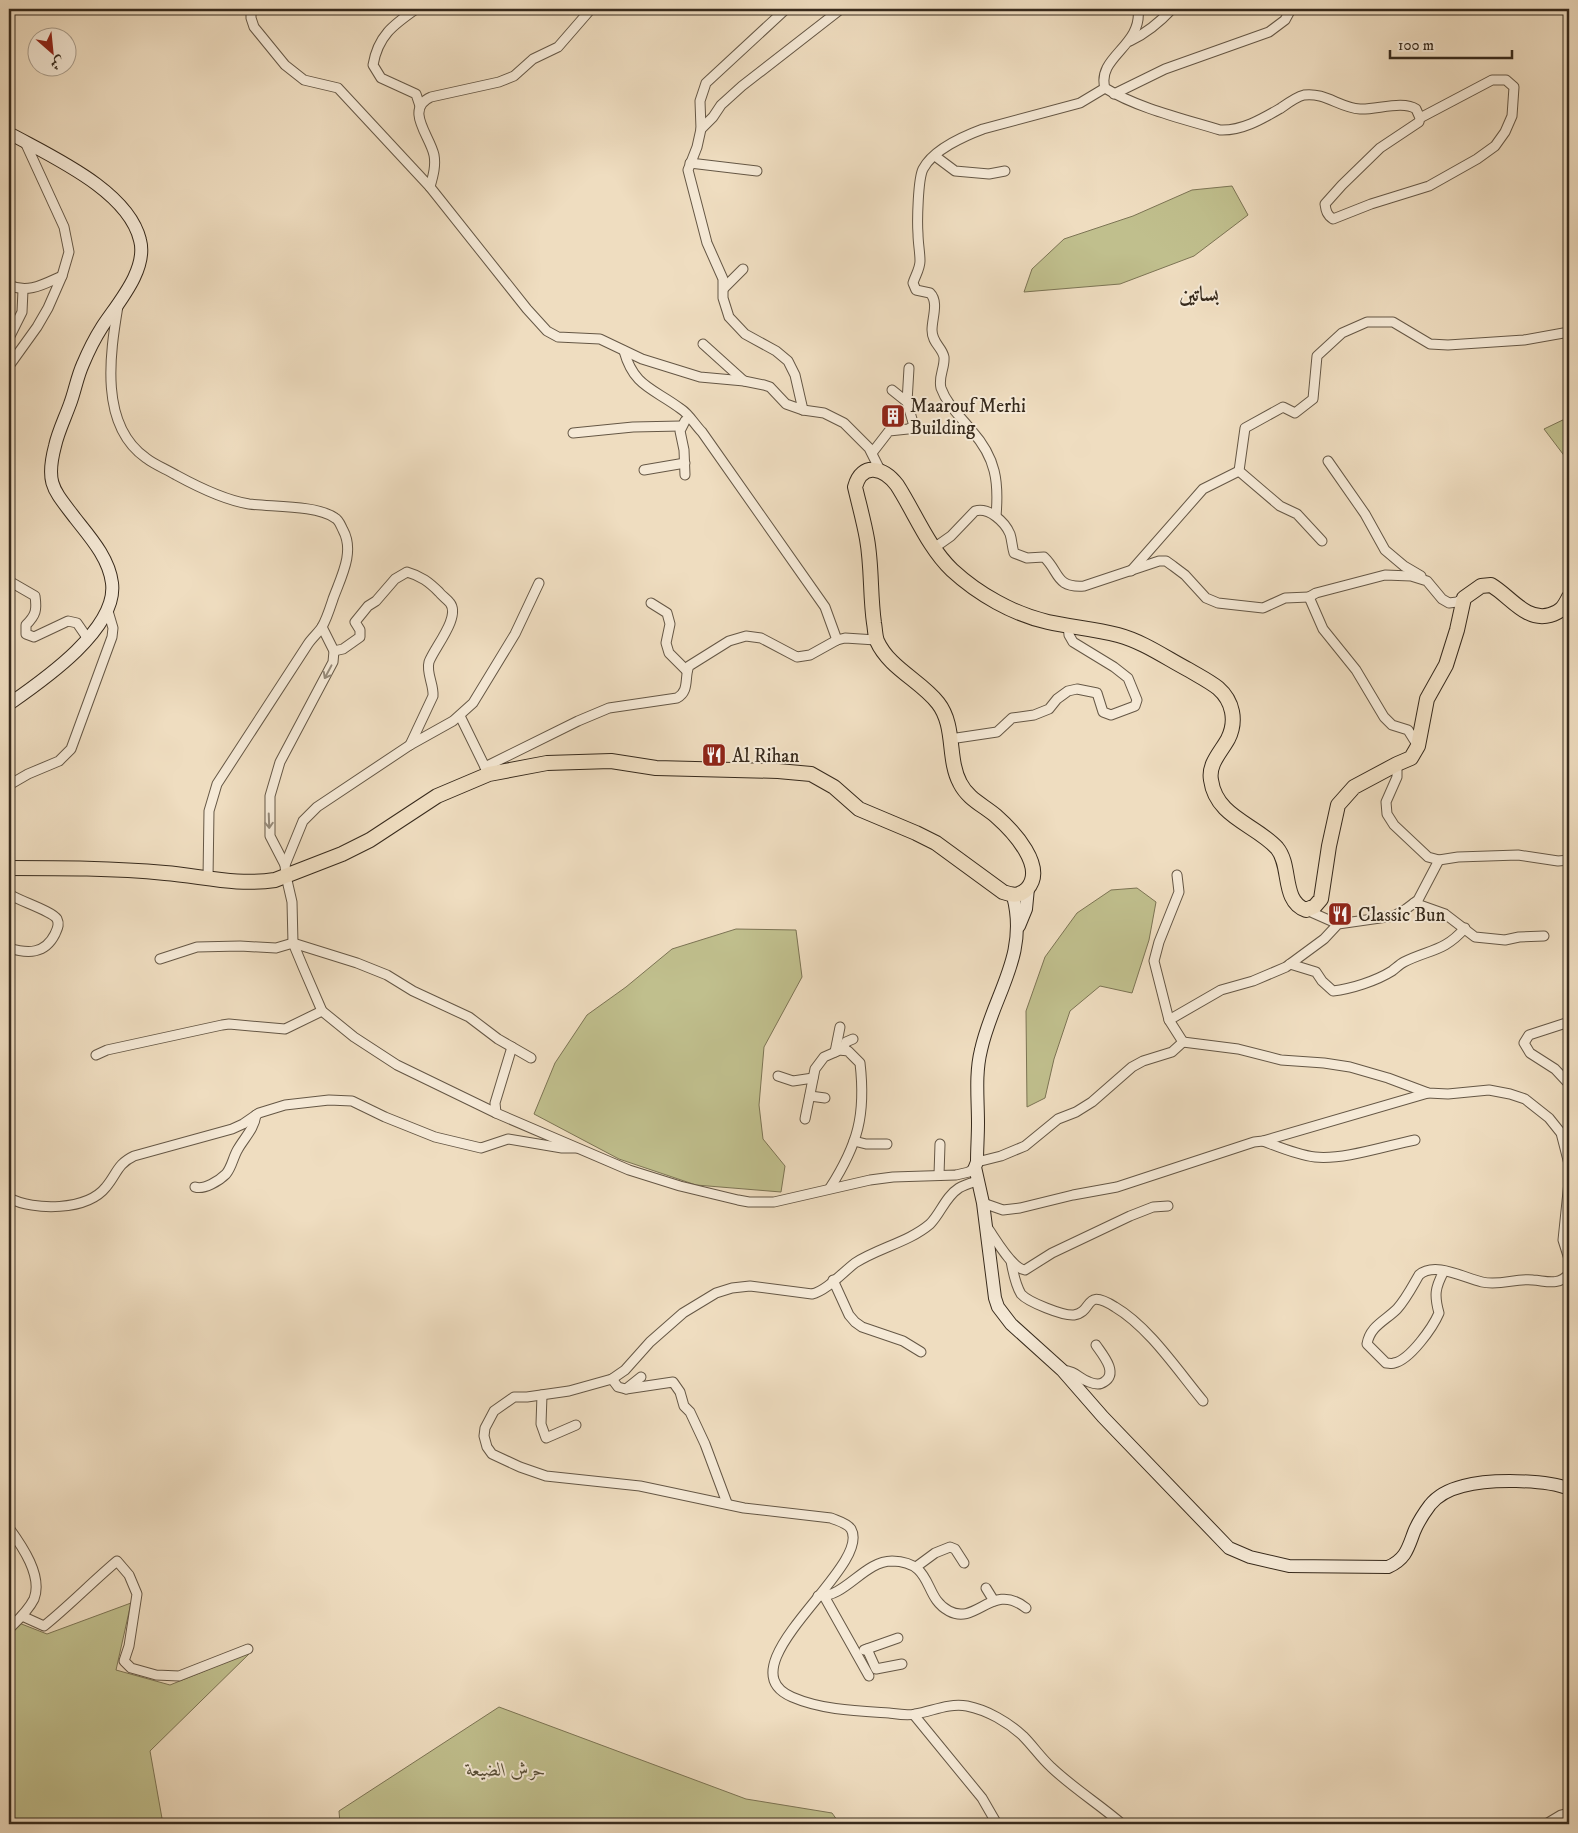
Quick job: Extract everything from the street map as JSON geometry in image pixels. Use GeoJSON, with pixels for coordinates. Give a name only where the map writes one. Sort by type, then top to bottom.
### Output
{"type":"FeatureCollection","features":[{"type":"Feature","properties":{"kind":"main road"},"geometry":{"type":"LineString","coordinates":[[9,868],[117,869],[222,881],[264,882],[285,871],[342,854],[370,840],[438,796],[487,770],[572,761],[611,761],[656,768],[778,770],[811,774],[834,787],[859,810],[909,830],[936,844],[1003,892],[1013,896],[1022,894],[1032,881],[1033,874],[1029,857],[1024,847],[1009,828],[981,806],[963,788],[959,782],[955,767],[944,712],[937,702],[895,664],[876,640],[867,540],[855,487],[857,479],[862,474],[871,470],[880,470],[891,477],[897,485],[934,548],[950,568],[976,590],[1032,617],[1101,631],[1137,642],[1207,680],[1219,690],[1231,705],[1233,724],[1228,740],[1217,755],[1211,772],[1211,780],[1216,798],[1228,813],[1244,822],[1276,847],[1283,856],[1293,900],[1298,907],[1306,910],[1315,906],[1321,899],[1329,846],[1338,805],[1354,788],[1396,764],[1411,758],[1418,746],[1428,699],[1446,665],[1457,630],[1464,598],[1481,586],[1491,584],[1527,613],[1535,617],[1543,617],[1560,612],[1569,597]]}},
{"type":"Feature","properties":{"kind":"street"},"geometry":{"type":"LineString","coordinates":[[252,9],[251,18],[254,27],[285,65],[304,80],[338,88],[430,187],[527,309],[547,331],[558,337],[600,339],[662,366],[700,378],[744,381],[770,387],[786,404],[803,410],[824,413],[844,423],[861,439],[872,453],[880,470]]}},
{"type":"Feature","properties":{"kind":"street"},"geometry":{"type":"LineString","coordinates":[[416,9],[392,26],[375,52],[373,65],[381,78],[416,94],[420,106]]}},
{"type":"Feature","properties":{"kind":"street"},"geometry":{"type":"LineString","coordinates":[[430,187],[434,156],[418,115],[420,106],[426,99],[499,82],[514,76],[533,60],[558,47],[591,9]]}},
{"type":"Feature","properties":{"kind":"street"},"geometry":{"type":"LineString","coordinates":[[786,9],[706,83],[700,100],[701,129],[697,147],[688,170],[707,243],[721,272],[724,288],[724,306],[735,325],[752,338],[776,351],[788,361],[795,375],[803,410]]}},
{"type":"Feature","properties":{"kind":"street"},"geometry":{"type":"LineString","coordinates":[[701,129],[733,93],[841,9]]}},
{"type":"Feature","properties":{"kind":"street"},"geometry":{"type":"LineString","coordinates":[[1138,9],[1136,28],[1130,40],[1105,70],[1103,81],[1105,88],[1114,94],[1152,109],[1220,130],[1231,130],[1243,127],[1304,95],[1327,98],[1357,109],[1408,106],[1416,109],[1420,118]]}},
{"type":"Feature","properties":{"kind":"street"},"geometry":{"type":"LineString","coordinates":[[1130,40],[1145,34],[1156,26],[1172,9]]}},
{"type":"Feature","properties":{"kind":"street"},"geometry":{"type":"LineString","coordinates":[[1114,94],[1165,69],[1269,32],[1285,20],[1291,9]]}},
{"type":"Feature","properties":{"kind":"street"},"geometry":{"type":"LineString","coordinates":[[1492,80],[1506,80],[1514,87],[1512,116],[1505,132],[1495,146],[1478,159],[1429,186],[1371,204],[1337,218],[1328,216],[1325,204],[1333,194],[1380,148],[1416,125],[1420,118],[1492,80]]}},
{"type":"Feature","properties":{"kind":"street"},"geometry":{"type":"LineString","coordinates":[[996,516],[998,498],[992,460],[987,450],[952,408],[945,396],[940,380],[944,357],[932,335],[934,300],[930,293],[916,290],[913,283],[920,261],[918,224],[920,176],[926,163],[956,141],[976,132],[1080,103],[1105,88]]}},
{"type":"Feature","properties":{"kind":"street"},"geometry":{"type":"LineString","coordinates":[[9,133],[56,159],[107,192],[129,216],[141,242],[141,254],[136,275],[119,304],[101,328],[83,364],[55,446],[51,470],[52,484],[60,499],[90,538],[108,566],[113,596],[108,611],[88,639],[41,682],[9,704]]}},
{"type":"Feature","properties":{"kind":"street"},"geometry":{"type":"LineString","coordinates":[[9,366],[37,327],[62,276],[69,252],[64,228],[25,142]]}},
{"type":"Feature","properties":{"kind":"street"},"geometry":{"type":"LineString","coordinates":[[935,156],[955,171],[989,174],[1005,171]]}},
{"type":"Feature","properties":{"kind":"street"},"geometry":{"type":"LineString","coordinates":[[690,162],[757,172]]}},
{"type":"Feature","properties":{"kind":"street"},"geometry":{"type":"LineString","coordinates":[[724,288],[744,269]]}},
{"type":"Feature","properties":{"kind":"street"},"geometry":{"type":"LineString","coordinates":[[9,285],[23,290],[38,287],[62,276]]}},
{"type":"Feature","properties":{"kind":"street"},"geometry":{"type":"LineString","coordinates":[[9,338],[22,312],[23,290]]}},
{"type":"Feature","properties":{"kind":"street"},"geometry":{"type":"LineString","coordinates":[[119,304],[112,344],[111,384],[116,415],[123,432],[133,446],[145,458],[189,482],[221,496],[249,504],[324,513],[336,518],[347,537],[348,557],[322,627],[308,644],[217,784],[209,811],[208,878]]}},
{"type":"Feature","properties":{"kind":"street"},"geometry":{"type":"LineString","coordinates":[[1239,471],[1245,428],[1283,407],[1295,413],[1313,399],[1317,356],[1342,332],[1367,322],[1393,322],[1430,344],[1448,345],[1524,340],[1569,332]]}},
{"type":"Feature","properties":{"kind":"street"},"geometry":{"type":"LineString","coordinates":[[703,344],[744,381]]}},
{"type":"Feature","properties":{"kind":"street"},"geometry":{"type":"LineString","coordinates":[[624,351],[629,366],[638,380],[683,410],[713,448],[825,607],[837,640]]}},
{"type":"Feature","properties":{"kind":"street"},"geometry":{"type":"LineString","coordinates":[[872,453],[889,431],[908,429],[914,426],[906,402],[910,368]]}},
{"type":"Feature","properties":{"kind":"street"},"geometry":{"type":"LineString","coordinates":[[892,390],[906,402]]}},
{"type":"Feature","properties":{"kind":"street"},"geometry":{"type":"LineString","coordinates":[[573,433],[633,427],[681,426],[690,418]]}},
{"type":"Feature","properties":{"kind":"street"},"geometry":{"type":"LineString","coordinates":[[681,426],[685,475]]}},
{"type":"Feature","properties":{"kind":"street"},"geometry":{"type":"LineString","coordinates":[[1328,461],[1365,514],[1386,550],[1404,566],[1427,580],[1442,599],[1449,603],[1457,602],[1464,598]]}},
{"type":"Feature","properties":{"kind":"street"},"geometry":{"type":"LineString","coordinates":[[644,470],[685,463]]}},
{"type":"Feature","properties":{"kind":"street"},"geometry":{"type":"LineString","coordinates":[[1130,572],[1204,490],[1239,471]]}},
{"type":"Feature","properties":{"kind":"street"},"geometry":{"type":"LineString","coordinates":[[1239,471],[1280,506],[1297,514],[1322,541]]}},
{"type":"Feature","properties":{"kind":"street"},"geometry":{"type":"LineString","coordinates":[[934,548],[951,536],[976,511],[983,510],[996,516],[1009,532],[1014,553],[1027,558],[1044,557],[1058,578],[1065,584],[1074,586],[1084,586],[1166,561],[1185,575],[1206,598],[1229,605],[1263,608],[1285,598],[1309,597],[1316,593],[1386,575],[1412,576],[1427,580]]}},
{"type":"Feature","properties":{"kind":"street"},"geometry":{"type":"LineString","coordinates":[[334,651],[343,649],[360,637],[360,630],[356,622],[360,615],[368,606],[376,601],[395,578],[407,572],[418,575],[428,581],[451,604],[453,613],[444,637],[429,663],[434,689],[433,696],[410,745]]}},
{"type":"Feature","properties":{"kind":"street"},"geometry":{"type":"LineString","coordinates":[[9,581],[35,596],[37,608],[35,616],[26,625],[26,634],[34,637],[68,621],[77,623],[88,639]]}},
{"type":"Feature","properties":{"kind":"street"},"geometry":{"type":"LineString","coordinates":[[285,871],[298,830],[303,821],[317,807],[410,745],[460,716],[473,703],[506,651],[524,618],[539,582]]}},
{"type":"Feature","properties":{"kind":"street"},"geometry":{"type":"LineString","coordinates":[[1309,597],[1323,629],[1356,670],[1384,717],[1392,725],[1408,730],[1418,746]]}},
{"type":"Feature","properties":{"kind":"street"},"geometry":{"type":"LineString","coordinates":[[650,603],[667,613],[670,624],[666,643],[669,653],[687,671]]}},
{"type":"Feature","properties":{"kind":"street"},"geometry":{"type":"LineString","coordinates":[[9,785],[28,774],[59,762],[71,749],[112,637],[113,628],[108,611]]}},
{"type":"Feature","properties":{"kind":"street"},"geometry":{"type":"LineString","coordinates":[[950,739],[997,732],[1012,718],[1049,709],[1063,694],[1077,688],[1097,693],[1103,712],[1111,715],[1135,706],[1137,700],[1128,678],[1114,667],[1073,642],[1068,635],[1068,625]]}},
{"type":"Feature","properties":{"kind":"street"},"geometry":{"type":"LineString","coordinates":[[322,627],[334,651],[333,662],[280,762],[270,796],[270,836],[285,871],[292,902],[293,943],[322,1011],[354,1038],[397,1065],[496,1113],[646,1176],[749,1202],[774,1202],[870,1180],[969,1172],[976,1164],[1025,1146],[1058,1119],[1076,1112],[1092,1102],[1132,1067],[1172,1052],[1183,1042],[1238,1049],[1281,1060],[1350,1067],[1388,1078],[1428,1093],[1448,1094],[1489,1090],[1510,1094],[1525,1100],[1549,1118],[1561,1133],[1569,1164]]}},
{"type":"Feature","properties":{"kind":"street"},"geometry":{"type":"LineString","coordinates":[[460,716],[487,770],[578,721],[609,708],[682,696],[685,691],[689,666],[737,638],[746,636],[761,638],[797,657],[810,655],[837,640],[845,638],[876,640]]}},
{"type":"Feature","properties":{"kind":"street"},"geometry":{"type":"LineString","coordinates":[[1396,764],[1397,777],[1386,802],[1387,814],[1394,825],[1428,856],[1439,860],[1502,855],[1518,855],[1558,861],[1569,860]]}},
{"type":"Feature","properties":{"kind":"street"},"geometry":{"type":"LineString","coordinates":[[1298,907],[1338,924],[1394,916],[1418,900],[1439,860]]}},
{"type":"Feature","properties":{"kind":"street"},"geometry":{"type":"LineString","coordinates":[[1177,875],[1179,892],[1159,942],[1154,961],[1170,1020],[1183,1042]]}},
{"type":"Feature","properties":{"kind":"street"},"geometry":{"type":"LineString","coordinates":[[1018,928],[1026,909],[1028,888]]}},
{"type":"Feature","properties":{"kind":"street"},"geometry":{"type":"LineString","coordinates":[[9,894],[52,914],[58,922],[58,927],[52,940],[39,951],[31,952],[9,948]]}},
{"type":"Feature","properties":{"kind":"street"},"geometry":{"type":"LineString","coordinates":[[1013,896],[1018,928],[1014,957],[981,1050],[978,1074],[976,1164],[977,1181],[983,1203],[993,1284],[998,1307],[1011,1324],[1062,1370],[1103,1417],[1229,1548],[1250,1557],[1289,1566],[1388,1567],[1395,1564],[1406,1554],[1415,1530],[1430,1505],[1442,1495],[1454,1489],[1471,1484],[1496,1482],[1560,1484],[1569,1489]]}},
{"type":"Feature","properties":{"kind":"street"},"geometry":{"type":"LineString","coordinates":[[1414,903],[1445,914],[1475,937],[1505,940],[1519,937],[1544,936]]}},
{"type":"Feature","properties":{"kind":"street"},"geometry":{"type":"LineString","coordinates":[[1170,1020],[1221,990],[1253,981],[1290,964],[1324,939],[1338,924]]}},
{"type":"Feature","properties":{"kind":"street"},"geometry":{"type":"LineString","coordinates":[[1290,964],[1316,972],[1322,981],[1333,991],[1345,990],[1391,971],[1406,961],[1440,949],[1457,938],[1465,928]]}},
{"type":"Feature","properties":{"kind":"street"},"geometry":{"type":"LineString","coordinates":[[160,959],[197,948],[240,946],[276,948],[293,943],[357,963],[387,975],[413,991],[469,1017],[531,1058]]}},
{"type":"Feature","properties":{"kind":"street"},"geometry":{"type":"LineString","coordinates":[[96,1055],[107,1050],[229,1024],[285,1029],[322,1011]]}},
{"type":"Feature","properties":{"kind":"street"},"geometry":{"type":"LineString","coordinates":[[1569,1022],[1529,1035],[1524,1043],[1530,1053],[1555,1069],[1569,1084]]}},
{"type":"Feature","properties":{"kind":"street"},"geometry":{"type":"LineString","coordinates":[[839,1051],[840,1027]]}},
{"type":"Feature","properties":{"kind":"street"},"geometry":{"type":"LineString","coordinates":[[839,1051],[846,1042],[853,1039]]}},
{"type":"Feature","properties":{"kind":"street"},"geometry":{"type":"LineString","coordinates":[[496,1113],[495,1102],[512,1047]]}},
{"type":"Feature","properties":{"kind":"street"},"geometry":{"type":"LineString","coordinates":[[805,1119],[815,1068],[824,1057],[839,1051],[848,1051],[860,1063],[862,1106],[854,1142],[846,1162],[830,1188]]}},
{"type":"Feature","properties":{"kind":"street"},"geometry":{"type":"LineString","coordinates":[[778,1076],[793,1081],[813,1078]]}},
{"type":"Feature","properties":{"kind":"street"},"geometry":{"type":"LineString","coordinates":[[983,1203],[1002,1210],[1020,1208],[1073,1194],[1117,1186],[1246,1144],[1263,1141],[1428,1093]]}},
{"type":"Feature","properties":{"kind":"street"},"geometry":{"type":"LineString","coordinates":[[810,1096],[824,1098]]}},
{"type":"Feature","properties":{"kind":"street"},"geometry":{"type":"LineString","coordinates":[[9,1198],[28,1205],[65,1206],[86,1202],[107,1186],[116,1170],[125,1160],[232,1129],[256,1115],[285,1105],[329,1100],[352,1101],[385,1117],[435,1137],[481,1148],[508,1139],[562,1148],[580,1148]]}},
{"type":"Feature","properties":{"kind":"street"},"geometry":{"type":"LineString","coordinates":[[195,1187],[206,1186],[226,1174],[236,1152],[254,1126],[256,1115]]}},
{"type":"Feature","properties":{"kind":"street"},"geometry":{"type":"LineString","coordinates":[[1263,1141],[1297,1153],[1322,1158],[1415,1140]]}},
{"type":"Feature","properties":{"kind":"street"},"geometry":{"type":"LineString","coordinates":[[854,1142],[887,1144]]}},
{"type":"Feature","properties":{"kind":"street"},"geometry":{"type":"LineString","coordinates":[[939,1175],[940,1144]]}},
{"type":"Feature","properties":{"kind":"street"},"geometry":{"type":"LineString","coordinates":[[977,1181],[959,1188],[953,1193],[928,1225],[907,1238],[865,1257],[820,1292],[812,1294],[750,1286],[732,1288],[716,1293],[683,1313],[650,1342],[625,1370],[612,1380],[542,1395],[514,1397],[494,1411],[485,1428],[484,1436],[487,1447],[492,1454],[546,1476],[640,1486],[744,1508],[831,1518],[850,1528],[853,1536],[847,1559],[821,1596],[795,1625],[776,1658],[773,1666],[774,1677],[782,1692],[809,1703],[833,1708],[914,1715],[953,1705],[967,1706],[983,1711],[1003,1721],[1023,1736],[1050,1767],[1122,1824]]}},
{"type":"Feature","properties":{"kind":"street"},"geometry":{"type":"LineString","coordinates":[[1569,1188],[1563,1240],[1569,1259]]}},
{"type":"Feature","properties":{"kind":"street"},"geometry":{"type":"LineString","coordinates":[[986,1225],[1012,1261],[1022,1270],[1029,1268],[1052,1253],[1130,1216],[1153,1206],[1168,1206]]}},
{"type":"Feature","properties":{"kind":"street"},"geometry":{"type":"LineString","coordinates":[[1012,1261],[1015,1280],[1023,1296],[1047,1308],[1073,1314],[1081,1310],[1091,1300],[1098,1298],[1131,1317],[1158,1346],[1203,1401]]}},
{"type":"Feature","properties":{"kind":"street"},"geometry":{"type":"LineString","coordinates":[[1444,1271],[1435,1293],[1435,1303],[1439,1313],[1434,1323],[1410,1353],[1396,1363],[1386,1363],[1367,1344],[1368,1335],[1373,1328],[1397,1308],[1423,1272],[1428,1270],[1444,1271],[1483,1282],[1499,1284],[1526,1280],[1549,1283],[1558,1282],[1569,1274]]}},
{"type":"Feature","properties":{"kind":"street"},"geometry":{"type":"LineString","coordinates":[[833,1280],[849,1315],[862,1328],[903,1341],[921,1352]]}},
{"type":"Feature","properties":{"kind":"street"},"geometry":{"type":"LineString","coordinates":[[1062,1370],[1072,1371],[1087,1382],[1102,1384],[1106,1381],[1110,1371],[1108,1362],[1096,1345]]}},
{"type":"Feature","properties":{"kind":"street"},"geometry":{"type":"LineString","coordinates":[[626,1389],[641,1376]]}},
{"type":"Feature","properties":{"kind":"street"},"geometry":{"type":"LineString","coordinates":[[612,1380],[618,1387],[626,1389],[673,1382],[680,1392],[684,1406],[690,1412],[705,1444],[727,1504]]}},
{"type":"Feature","properties":{"kind":"street"},"geometry":{"type":"LineString","coordinates":[[542,1395],[542,1424],[546,1438],[576,1425]]}},
{"type":"Feature","properties":{"kind":"street"},"geometry":{"type":"LineString","coordinates":[[9,1528],[26,1556],[35,1576],[36,1589],[34,1598],[22,1616],[9,1629]]}},
{"type":"Feature","properties":{"kind":"street"},"geometry":{"type":"LineString","coordinates":[[916,1567],[934,1553],[950,1547],[955,1549],[964,1563]]}},
{"type":"Feature","properties":{"kind":"street"},"geometry":{"type":"LineString","coordinates":[[22,1616],[44,1626],[117,1561],[129,1575],[137,1594],[129,1646],[124,1661],[131,1668],[156,1675],[179,1676],[248,1649]]}},
{"type":"Feature","properties":{"kind":"street"},"geometry":{"type":"LineString","coordinates":[[821,1596],[842,1588],[865,1571],[879,1564],[892,1561],[916,1567],[923,1574],[936,1598],[948,1611],[970,1612],[1002,1598],[1016,1600],[1026,1608]]}},
{"type":"Feature","properties":{"kind":"street"},"geometry":{"type":"LineString","coordinates":[[986,1588],[994,1601]]}},
{"type":"Feature","properties":{"kind":"street"},"geometry":{"type":"LineString","coordinates":[[821,1596],[869,1676]]}},
{"type":"Feature","properties":{"kind":"street"},"geometry":{"type":"LineString","coordinates":[[856,1653],[898,1638]]}},
{"type":"Feature","properties":{"kind":"street"},"geometry":{"type":"LineString","coordinates":[[867,1649],[876,1669],[902,1664]]}},
{"type":"Feature","properties":{"kind":"street"},"geometry":{"type":"LineString","coordinates":[[914,1715],[982,1798],[997,1824]]}},
{"type":"Feature","properties":{"kind":"street"},"geometry":{"type":"LineString","coordinates":[[1546,1824],[1561,1815],[1569,1813]]}},
{"type":"Feature","properties":{"kind":"green space"},"geometry":{"type":"Polygon","coordinates":[[[1232,186],[1248,215],[1194,256],[1120,284],[1024,292],[1032,269],[1064,239],[1133,216],[1192,190],[1232,186]]]}},
{"type":"Feature","properties":{"kind":"green space"},"geometry":{"type":"Polygon","coordinates":[[[1569,417],[1569,462],[1544,429],[1569,417]]]}},
{"type":"Feature","properties":{"kind":"green space"},"geometry":{"type":"Polygon","coordinates":[[[1137,888],[1156,902],[1149,940],[1132,993],[1100,986],[1070,1011],[1054,1059],[1045,1098],[1027,1107],[1026,1011],[1045,957],[1077,913],[1111,890],[1137,888]]]}},
{"type":"Feature","properties":{"kind":"green space"},"geometry":{"type":"Polygon","coordinates":[[[736,929],[796,930],[802,977],[764,1047],[759,1105],[763,1139],[785,1166],[781,1192],[696,1185],[619,1159],[534,1114],[555,1063],[587,1015],[626,987],[672,949],[736,929]]]}},
{"type":"Feature","properties":{"kind":"green space"},"geometry":{"type":"Polygon","coordinates":[[[131,1603],[116,1670],[170,1685],[251,1652],[150,1751],[163,1824],[9,1824],[9,1636],[19,1623],[47,1634],[131,1603]]]}},
{"type":"Feature","properties":{"kind":"green space","name":"حرش الضيعة"},"geometry":{"type":"Polygon","coordinates":[[[499,1707],[746,1799],[832,1813],[840,1824],[340,1824],[339,1811],[499,1707]]]}},
{"type":"Feature","properties":{"kind":"place","name":"Maarouf Merhi Building"},"geometry":{"type":"Point","coordinates":[893,416]}},
{"type":"Feature","properties":{"kind":"place","name":"Al Rihan"},"geometry":{"type":"Point","coordinates":[714,755]}},
{"type":"Feature","properties":{"kind":"place","name":"Classic Bun"},"geometry":{"type":"Point","coordinates":[1340,914]}},
{"type":"Feature","properties":{"kind":"district","name":"بساتين"},"geometry":{"type":"Point","coordinates":[1199,294]}}]}
